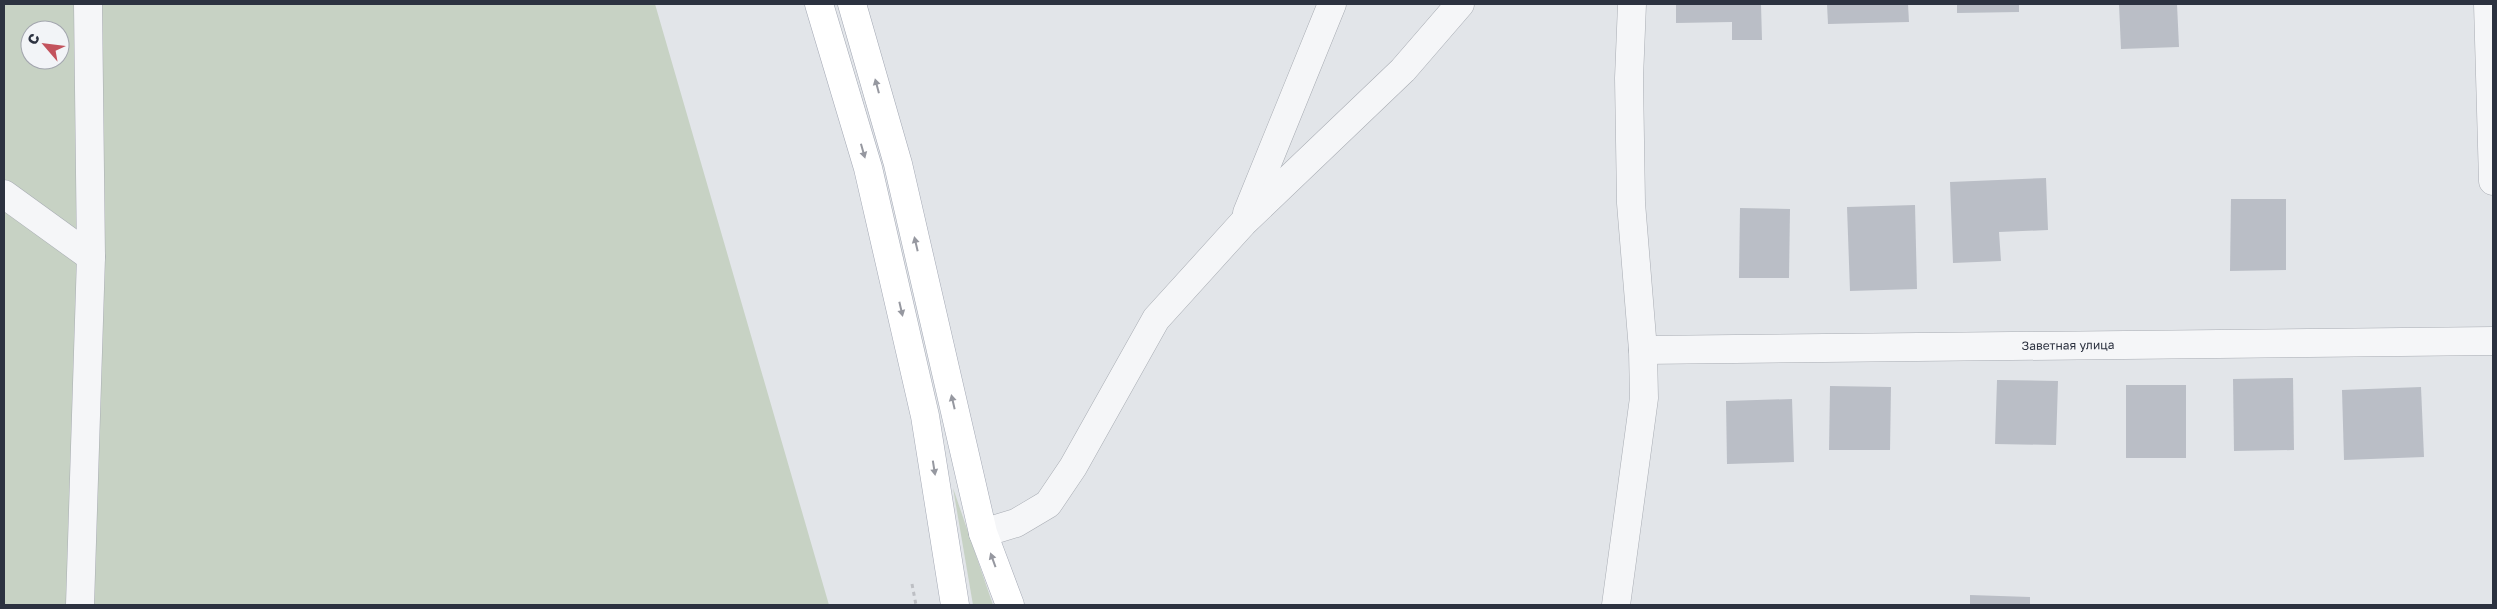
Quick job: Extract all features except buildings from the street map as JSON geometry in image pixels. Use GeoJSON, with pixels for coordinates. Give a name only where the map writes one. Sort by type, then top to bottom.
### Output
{"type":"FeatureCollection","features":[{"type":"Feature","properties":{"kind":"main road"},"geometry":{"type":"LineString","coordinates":[[819,4],[868,168],[925,416],[955,605]]}},
{"type":"Feature","properties":{"kind":"main road"},"geometry":{"type":"LineString","coordinates":[[852,4],[898,164],[983,533],[1010,605]]}},
{"type":"Feature","properties":{"kind":"street"},"geometry":{"type":"LineString","coordinates":[[80,605],[91,257],[88,4]]}},
{"type":"Feature","properties":{"kind":"street"},"geometry":{"type":"LineString","coordinates":[[1243,223],[1332,4]]}},
{"type":"Feature","properties":{"kind":"street"},"geometry":{"type":"LineString","coordinates":[[983,533],[1016,523],[1048,504],[1073,467],[1156,319],[1243,223],[1403,70],[1460,4]]}},
{"type":"Feature","properties":{"kind":"street"},"geometry":{"type":"LineString","coordinates":[[1616,605],[1644,398],[1631,203],[1629,78],[1632,4]]}},
{"type":"Feature","properties":{"kind":"street"},"geometry":{"type":"LineString","coordinates":[[2488,4],[2493,181]]}},
{"type":"Feature","properties":{"kind":"street"},"geometry":{"type":"LineString","coordinates":[[4,194],[91,257]]}},
{"type":"Feature","properties":{"kind":"street","name":"Заветная улица"},"geometry":{"type":"LineString","coordinates":[[1642,350],[2493,341]]}},
{"type":"Feature","properties":{"kind":"path"},"geometry":{"type":"LineString","coordinates":[[912,584],[916,605]]}},
{"type":"Feature","properties":{"kind":"green space"},"geometry":{"type":"Polygon","coordinates":[[[4,4],[655,4],[829,605],[4,605],[4,4]]]}},
{"type":"Feature","properties":{"kind":"green space"},"geometry":{"type":"Polygon","coordinates":[[[953,488],[993,605],[973,605],[953,488]]]}}]}
